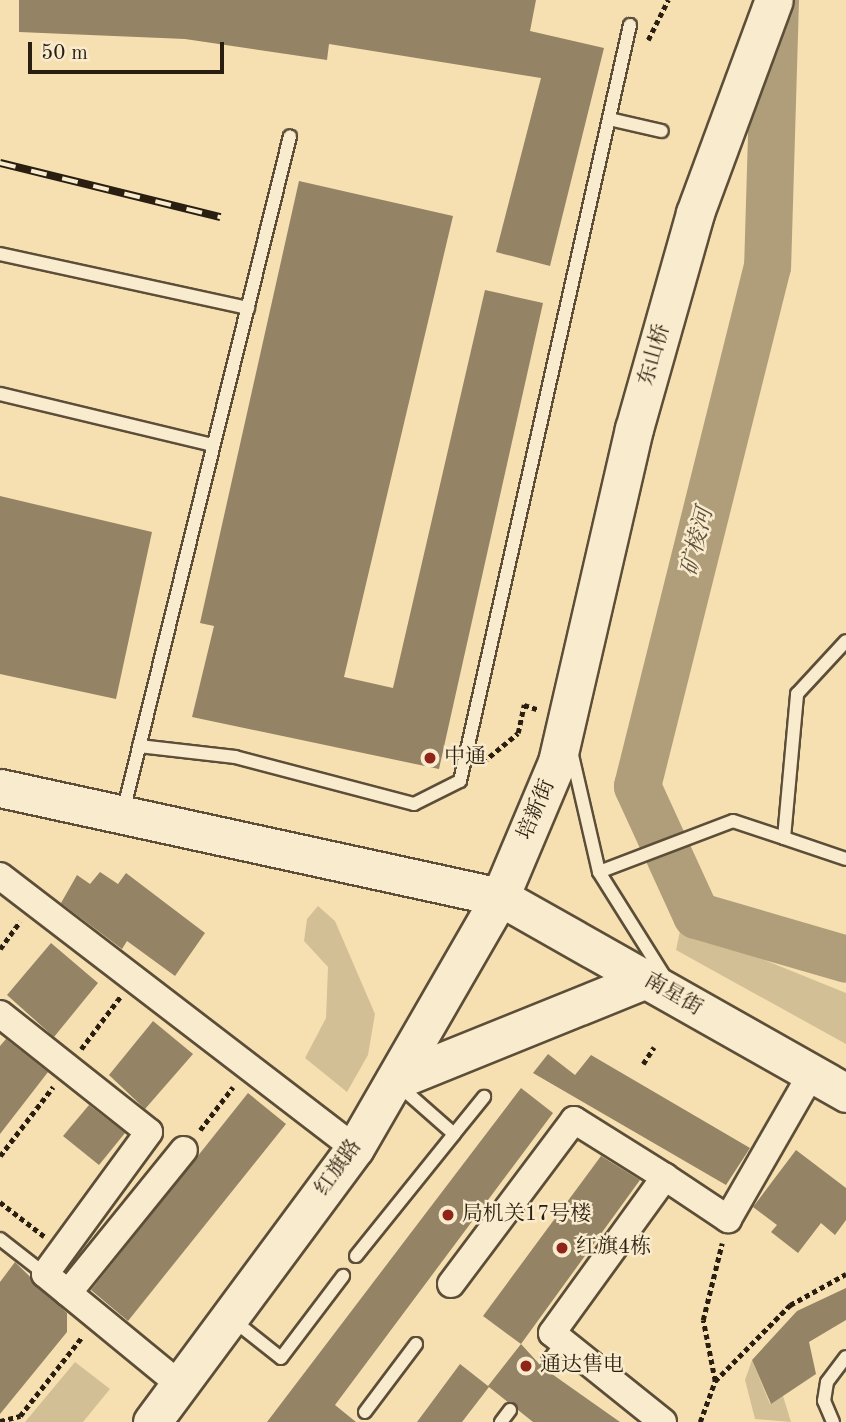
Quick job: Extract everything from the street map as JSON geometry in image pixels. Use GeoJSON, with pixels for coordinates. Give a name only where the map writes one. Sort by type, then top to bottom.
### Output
{"type":"FeatureCollection","features":[{"type":"Feature","properties":{"kind":"street","name":"东山桥"},"geometry":{"type":"LineString","coordinates":[[554,715],[695,214],[774,0]]}},
{"type":"Feature","properties":{"kind":"street","name":"培新街"},"geometry":{"type":"LineString","coordinates":[[500,897],[557,762],[554,715]]}},
{"type":"Feature","properties":{"kind":"street","name":"南星街"},"geometry":{"type":"LineString","coordinates":[[0,788],[500,897],[846,1093]]}},
{"type":"Feature","properties":{"kind":"street"},"geometry":{"type":"LineString","coordinates":[[0,876],[355,1148]]}},
{"type":"Feature","properties":{"kind":"street","name":"红旗路"},"geometry":{"type":"LineString","coordinates":[[152,1422],[355,1148],[500,897]]}},
{"type":"Feature","properties":{"kind":"street"},"geometry":{"type":"LineString","coordinates":[[394,1081],[646,979]]}},
{"type":"Feature","properties":{"kind":"street"},"geometry":{"type":"LineString","coordinates":[[0,1014],[149,1132],[45,1274],[180,1385]]}},
{"type":"Feature","properties":{"kind":"street"},"geometry":{"type":"LineString","coordinates":[[451,1284],[574,1120],[728,1219],[812,1073]]}},
{"type":"Feature","properties":{"kind":"street"},"geometry":{"type":"LineString","coordinates":[[68,1293],[184,1150]]}},
{"type":"Feature","properties":{"kind":"street"},"geometry":{"type":"LineString","coordinates":[[663,1422],[556,1351],[552,1333],[665,1177]]}},
{"type":"Feature","properties":{"kind":"lane"},"geometry":{"type":"LineString","coordinates":[[139,746],[235,757],[414,804],[460,781],[630,25]]}},
{"type":"Feature","properties":{"kind":"lane"},"geometry":{"type":"LineString","coordinates":[[609,119],[662,131]]}},
{"type":"Feature","properties":{"kind":"lane"},"geometry":{"type":"LineString","coordinates":[[122,813],[290,136]]}},
{"type":"Feature","properties":{"kind":"lane"},"geometry":{"type":"LineString","coordinates":[[0,254],[248,308]]}},
{"type":"Feature","properties":{"kind":"lane"},"geometry":{"type":"LineString","coordinates":[[0,394],[213,445]]}},
{"type":"Feature","properties":{"kind":"lane"},"geometry":{"type":"LineString","coordinates":[[784,838],[797,694],[846,641]]}},
{"type":"Feature","properties":{"kind":"lane"},"geometry":{"type":"LineString","coordinates":[[554,715],[599,872],[639,945],[691,1006]]}},
{"type":"Feature","properties":{"kind":"lane"},"geometry":{"type":"LineString","coordinates":[[599,872],[733,821],[846,859]]}},
{"type":"Feature","properties":{"kind":"lane"},"geometry":{"type":"LineString","coordinates":[[394,1081],[454,1134]]}},
{"type":"Feature","properties":{"kind":"lane"},"geometry":{"type":"LineString","coordinates":[[356,1256],[484,1097]]}},
{"type":"Feature","properties":{"kind":"lane"},"geometry":{"type":"LineString","coordinates":[[0,1239],[45,1274]]}},
{"type":"Feature","properties":{"kind":"lane"},"geometry":{"type":"LineString","coordinates":[[230,1317],[281,1358],[343,1276]]}},
{"type":"Feature","properties":{"kind":"lane"},"geometry":{"type":"LineString","coordinates":[[365,1412],[416,1344]]}},
{"type":"Feature","properties":{"kind":"lane"},"geometry":{"type":"LineString","coordinates":[[833,1422],[824,1401],[827,1382],[846,1357]]}},
{"type":"Feature","properties":{"kind":"lane"},"geometry":{"type":"LineString","coordinates":[[501,1422],[510,1410]]}},
{"type":"Feature","properties":{"kind":"path"},"geometry":{"type":"LineString","coordinates":[[460,781],[518,733],[524,705],[554,715]]}},
{"type":"Feature","properties":{"kind":"path"},"geometry":{"type":"LineString","coordinates":[[0,948],[28,910]]}},
{"type":"Feature","properties":{"kind":"path"},"geometry":{"type":"LineString","coordinates":[[68,1067],[126,989]]}},
{"type":"Feature","properties":{"kind":"path"},"geometry":{"type":"LineString","coordinates":[[643,1064],[654,1048]]}},
{"type":"Feature","properties":{"kind":"path"},"geometry":{"type":"LineString","coordinates":[[206,1122],[250,1067]]}},
{"type":"Feature","properties":{"kind":"path"},"geometry":{"type":"LineString","coordinates":[[0,1156],[48,1094]]}},
{"type":"Feature","properties":{"kind":"path"},"geometry":{"type":"LineString","coordinates":[[0,1202],[38,1232]]}},
{"type":"Feature","properties":{"kind":"path"},"geometry":{"type":"LineString","coordinates":[[715,1381],[703,1320],[728,1219]]}},
{"type":"Feature","properties":{"kind":"path"},"geometry":{"type":"LineString","coordinates":[[700,1422],[715,1381],[790,1305],[846,1274]]}},
{"type":"Feature","properties":{"kind":"path"},"geometry":{"type":"LineString","coordinates":[[0,1421],[20,1416],[98,1317]]}},
{"type":"Feature","properties":{"kind":"shaded area"},"geometry":{"type":"Polygon","coordinates":[[[318,906],[335,921],[375,1014],[368,1055],[347,1092],[305,1058],[326,1018],[328,967],[304,941],[307,919],[318,906]]]}},
{"type":"Feature","properties":{"kind":"shaded area"},"geometry":{"type":"Polygon","coordinates":[[[681,926],[846,993],[846,1044],[676,950],[681,926]]]}},
{"type":"Feature","properties":{"kind":"shaded area"},"geometry":{"type":"Polygon","coordinates":[[[752,1360],[770,1404],[783,1396],[791,1422],[755,1419],[745,1380],[752,1360]]]}},
{"type":"Feature","properties":{"kind":"shaded area"},"geometry":{"type":"Polygon","coordinates":[[[75,1362],[110,1389],[83,1422],[25,1422],[75,1362]]]}},
{"type":"Feature","properties":{"kind":"building"},"geometry":{"type":"Polygon","coordinates":[[[19,0],[536,0],[530,31],[604,48],[550,266],[496,252],[541,78],[329,44],[327,60],[185,39],[19,32],[19,0]]]}},
{"type":"Feature","properties":{"kind":"building"},"geometry":{"type":"Polygon","coordinates":[[[299,181],[453,216],[344,677],[393,688],[485,290],[543,303],[439,769],[192,717],[214,626],[200,623],[299,181]]]}},
{"type":"Feature","properties":{"kind":"building"},"geometry":{"type":"Polygon","coordinates":[[[0,496],[152,532],[116,699],[0,674],[0,496]]]}},
{"type":"Feature","properties":{"kind":"building"},"geometry":{"type":"Polygon","coordinates":[[[100,872],[118,884],[126,873],[205,933],[175,976],[127,941],[122,949],[61,903],[77,875],[90,884],[100,872]]]}},
{"type":"Feature","properties":{"kind":"building"},"geometry":{"type":"Polygon","coordinates":[[[51,943],[98,983],[54,1037],[7,995],[51,943]]]}},
{"type":"Feature","properties":{"kind":"building"},"geometry":{"type":"Polygon","coordinates":[[[153,1021],[193,1054],[145,1109],[109,1075],[153,1021]]]}},
{"type":"Feature","properties":{"kind":"building"},"geometry":{"type":"Polygon","coordinates":[[[6,1039],[48,1072],[0,1134],[0,1046],[6,1039]]]}},
{"type":"Feature","properties":{"kind":"building"},"geometry":{"type":"Polygon","coordinates":[[[548,1054],[575,1075],[591,1055],[750,1148],[726,1185],[533,1073],[548,1054]]]}},
{"type":"Feature","properties":{"kind":"building"},"geometry":{"type":"Polygon","coordinates":[[[521,1088],[553,1113],[335,1405],[356,1422],[267,1422],[521,1088]]]}},
{"type":"Feature","properties":{"kind":"building"},"geometry":{"type":"Polygon","coordinates":[[[248,1093],[286,1124],[128,1321],[91,1290],[248,1093]]]}},
{"type":"Feature","properties":{"kind":"building"},"geometry":{"type":"Polygon","coordinates":[[[89,1105],[125,1133],[99,1165],[63,1136],[89,1105]]]}},
{"type":"Feature","properties":{"kind":"building"},"geometry":{"type":"Polygon","coordinates":[[[796,1150],[846,1188],[846,1220],[835,1235],[821,1223],[798,1253],[771,1232],[777,1225],[753,1207],[796,1150]]]}},
{"type":"Feature","properties":{"kind":"building","name":"红旗4栋"},"geometry":{"type":"Polygon","coordinates":[[[601,1156],[640,1180],[521,1344],[483,1316],[601,1156]]]}},
{"type":"Feature","properties":{"kind":"building"},"geometry":{"type":"Polygon","coordinates":[[[15,1262],[67,1313],[67,1332],[0,1414],[0,1282],[15,1262]]]}},
{"type":"Feature","properties":{"kind":"building"},"geometry":{"type":"Polygon","coordinates":[[[846,1288],[846,1320],[809,1342],[816,1374],[771,1404],[752,1360],[797,1311],[846,1288]]]}},
{"type":"Feature","properties":{"kind":"building","name":"通达售电"},"geometry":{"type":"Polygon","coordinates":[[[521,1344],[542,1367],[620,1422],[533,1422],[489,1387],[462,1422],[417,1422],[460,1364],[488,1386],[521,1344]]]}},
{"type":"Feature","properties":{"kind":"waterway","name":"矿棱河"},"geometry":{"type":"LineString","coordinates":[[775,0],[767,266],[637,786],[696,915],[846,959]]}},
{"type":"Feature","properties":{"kind":"railway"},"geometry":{"type":"LineString","coordinates":[[0,163],[220,217]]}},
{"type":"Feature","properties":{"kind":"place","name":"中通"},"geometry":{"type":"Point","coordinates":[430,758]}},
{"type":"Feature","properties":{"kind":"place","name":"局机关17号楼"},"geometry":{"type":"Point","coordinates":[448,1215]}},
{"type":"Feature","properties":{"kind":"place","name":"红旗4栋"},"geometry":{"type":"Point","coordinates":[562,1248]}},
{"type":"Feature","properties":{"kind":"place","name":"通达售电"},"geometry":{"type":"Point","coordinates":[526,1366]}}]}
